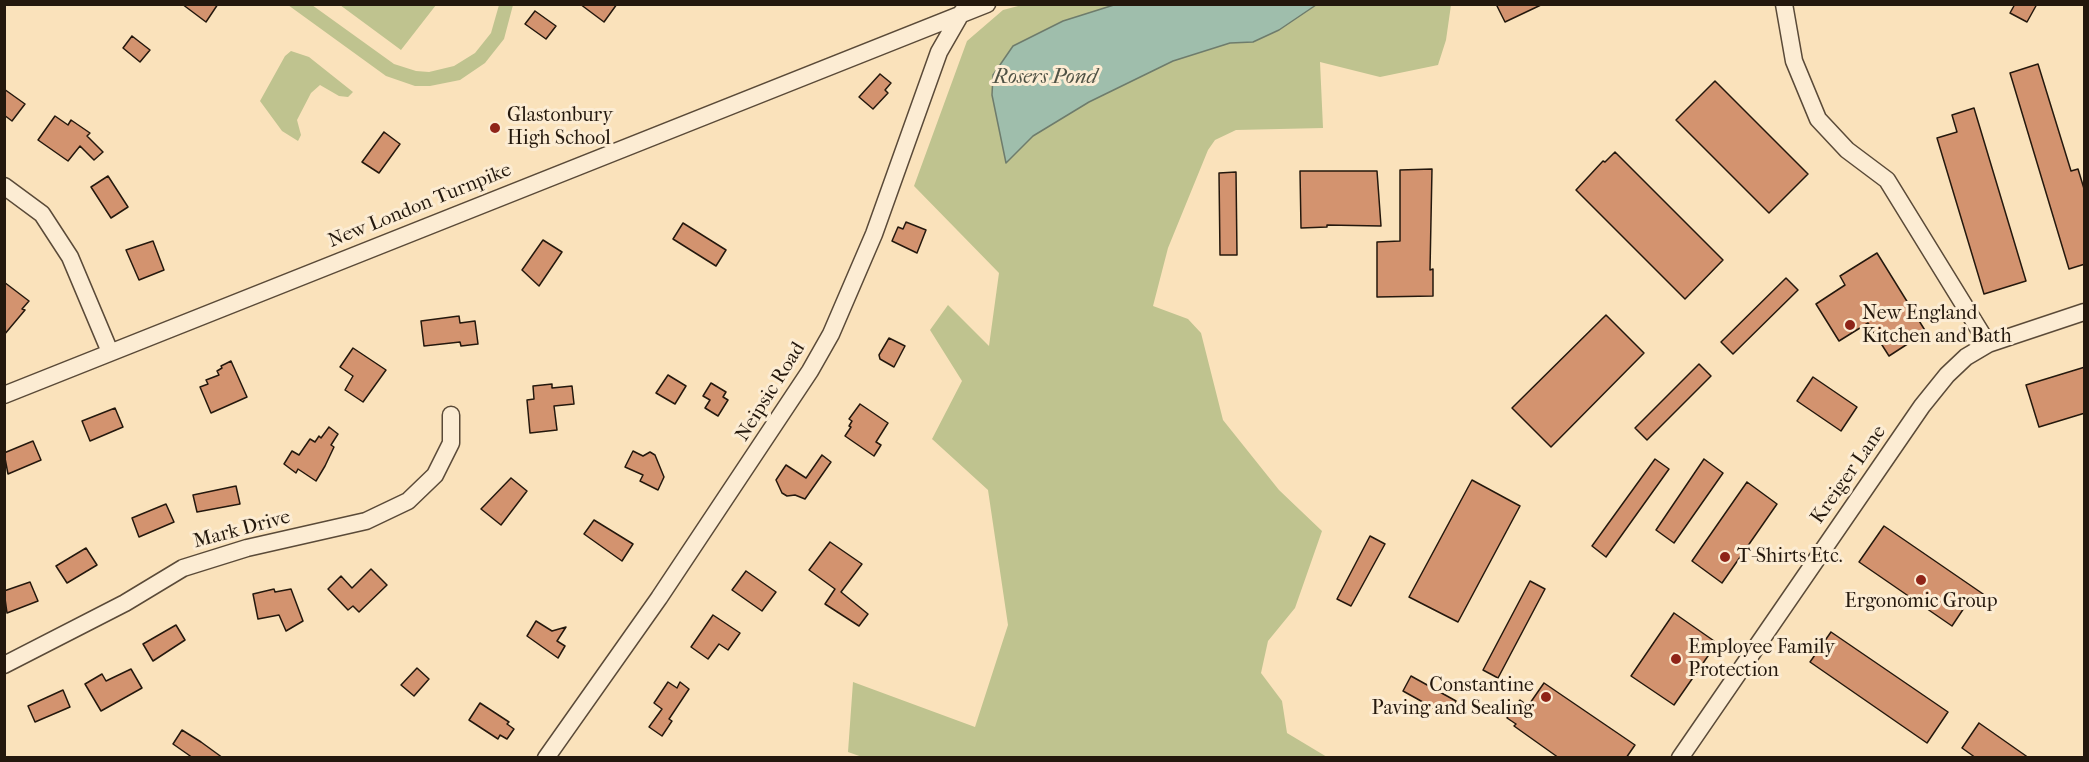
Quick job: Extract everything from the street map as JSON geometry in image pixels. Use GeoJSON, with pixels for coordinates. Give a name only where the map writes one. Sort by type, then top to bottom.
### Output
{"type":"FeatureCollection","features":[{"type":"Feature","properties":{"kind":"street","name":"New London Turnpike"},"geometry":{"type":"LineString","coordinates":[[4,395],[965,9],[987,4]]}},
{"type":"Feature","properties":{"kind":"street"},"geometry":{"type":"LineString","coordinates":[[1784,4],[1794,61],[1818,119],[1847,150],[1887,180],[1988,344]]}},
{"type":"Feature","properties":{"kind":"street","name":"Neipsic Road"},"geometry":{"type":"LineString","coordinates":[[546,758],[659,598],[810,372],[831,334],[874,234],[939,52],[965,9]]}},
{"type":"Feature","properties":{"kind":"street"},"geometry":{"type":"LineString","coordinates":[[4,186],[42,214],[70,257],[110,352]]}},
{"type":"Feature","properties":{"kind":"street","name":"Kreiger Lane"},"geometry":{"type":"LineString","coordinates":[[1680,758],[1922,406],[1947,375],[1966,357],[1988,344],[2085,312]]}},
{"type":"Feature","properties":{"kind":"street","name":"Mark Drive"},"geometry":{"type":"LineString","coordinates":[[4,665],[125,603],[183,568],[247,548],[366,521],[408,501],[435,475],[446,454],[451,443],[451,415]]}},
{"type":"Feature","properties":{"kind":"green space"},"geometry":{"type":"Polygon","coordinates":[[[288,5],[312,5],[394,64],[416,71],[429,72],[454,66],[475,53],[491,33],[499,5],[513,5],[504,39],[485,63],[460,80],[430,86],[415,86],[386,76],[288,5]]]}},
{"type":"Feature","properties":{"kind":"green space"},"geometry":{"type":"Polygon","coordinates":[[[340,5],[436,5],[401,50],[340,5]]]}},
{"type":"Feature","properties":{"kind":"green space"},"geometry":{"type":"Polygon","coordinates":[[[1022,5],[1117,5],[1063,21],[1013,46],[993,74],[992,95],[1006,163],[1033,136],[1089,102],[1173,61],[1230,43],[1253,42],[1316,5],[1451,5],[1446,40],[1438,65],[1380,77],[1320,62],[1323,128],[1236,130],[1215,140],[1208,150],[1168,248],[1153,306],[1188,319],[1201,333],[1223,420],[1279,490],[1322,531],[1295,608],[1268,641],[1261,673],[1282,701],[1287,733],[1327,757],[865,758],[848,752],[853,682],[975,727],[1008,625],[988,490],[932,439],[962,381],[930,330],[948,305],[989,346],[999,273],[914,186],[967,41],[1003,10],[1022,5]]]}},
{"type":"Feature","properties":{"kind":"green space"},"geometry":{"type":"Polygon","coordinates":[[[291,51],[309,57],[353,92],[348,97],[339,96],[320,85],[311,93],[297,120],[301,135],[298,141],[282,131],[260,101],[285,56],[291,51]]]}},
{"type":"Feature","properties":{"kind":"water","name":"Rosers Pond"},"geometry":{"type":"Polygon","coordinates":[[[1117,4],[1316,5],[1279,30],[1253,42],[1230,43],[1173,61],[1089,102],[1033,136],[1006,163],[992,95],[993,75],[1013,46],[1063,21],[1117,4]]]}},
{"type":"Feature","properties":{"kind":"building"},"geometry":{"type":"Polygon","coordinates":[[[182,4],[218,4],[206,22],[182,4]]]}},
{"type":"Feature","properties":{"kind":"building"},"geometry":{"type":"Polygon","coordinates":[[[580,4],[617,4],[604,22],[580,4]]]}},
{"type":"Feature","properties":{"kind":"building"},"geometry":{"type":"Polygon","coordinates":[[[1496,4],[1543,4],[1505,22],[1496,4]]]}},
{"type":"Feature","properties":{"kind":"building"},"geometry":{"type":"Polygon","coordinates":[[[2015,4],[2037,4],[2027,22],[2010,13],[2015,4]]]}},
{"type":"Feature","properties":{"kind":"building"},"geometry":{"type":"Polygon","coordinates":[[[535,11],[556,26],[546,39],[525,24],[535,11]]]}},
{"type":"Feature","properties":{"kind":"building"},"geometry":{"type":"Polygon","coordinates":[[[132,36],[150,50],[140,62],[123,48],[132,36]]]}},
{"type":"Feature","properties":{"kind":"building"},"geometry":{"type":"Polygon","coordinates":[[[2038,64],[2071,171],[2078,169],[2085,192],[2085,264],[2069,269],[2010,73],[2038,64]]]}},
{"type":"Feature","properties":{"kind":"building"},"geometry":{"type":"Polygon","coordinates":[[[880,74],[891,83],[885,90],[888,93],[873,109],[859,97],[880,74]]]}},
{"type":"Feature","properties":{"kind":"building"},"geometry":{"type":"Polygon","coordinates":[[[1715,81],[1808,174],[1769,213],[1676,120],[1715,81]]]}},
{"type":"Feature","properties":{"kind":"building"},"geometry":{"type":"Polygon","coordinates":[[[4,89],[25,104],[12,121],[4,115],[4,89]]]}},
{"type":"Feature","properties":{"kind":"building"},"geometry":{"type":"Polygon","coordinates":[[[1974,108],[2026,281],[1984,294],[1937,138],[1957,132],[1952,115],[1974,108]]]}},
{"type":"Feature","properties":{"kind":"building"},"geometry":{"type":"Polygon","coordinates":[[[55,116],[68,125],[71,120],[90,133],[87,136],[103,152],[94,160],[80,146],[68,161],[38,140],[55,116]]]}},
{"type":"Feature","properties":{"kind":"building"},"geometry":{"type":"Polygon","coordinates":[[[384,132],[400,144],[379,173],[362,162],[384,132]]]}},
{"type":"Feature","properties":{"kind":"building"},"geometry":{"type":"Polygon","coordinates":[[[1615,152],[1723,260],[1685,299],[1576,190],[1603,161],[1605,162],[1615,152]]]}},
{"type":"Feature","properties":{"kind":"building"},"geometry":{"type":"Polygon","coordinates":[[[1432,169],[1430,270],[1433,269],[1433,296],[1377,297],[1377,242],[1400,241],[1400,170],[1432,169]]]}},
{"type":"Feature","properties":{"kind":"building"},"geometry":{"type":"Polygon","coordinates":[[[1300,171],[1377,171],[1381,226],[1327,225],[1327,227],[1301,228],[1300,171]]]}},
{"type":"Feature","properties":{"kind":"building"},"geometry":{"type":"Polygon","coordinates":[[[1236,172],[1237,255],[1220,255],[1219,173],[1236,172]]]}},
{"type":"Feature","properties":{"kind":"building"},"geometry":{"type":"Polygon","coordinates":[[[108,176],[128,207],[111,218],[91,187],[108,176]]]}},
{"type":"Feature","properties":{"kind":"building"},"geometry":{"type":"Polygon","coordinates":[[[906,222],[926,230],[917,253],[892,241],[898,227],[903,229],[906,222]]]}},
{"type":"Feature","properties":{"kind":"building"},"geometry":{"type":"Polygon","coordinates":[[[683,223],[726,250],[716,266],[673,239],[683,223]]]}},
{"type":"Feature","properties":{"kind":"building"},"geometry":{"type":"Polygon","coordinates":[[[543,240],[562,252],[539,286],[522,270],[543,240]]]}},
{"type":"Feature","properties":{"kind":"building"},"geometry":{"type":"Polygon","coordinates":[[[153,241],[164,270],[139,280],[126,250],[153,241]]]}},
{"type":"Feature","properties":{"kind":"building"},"geometry":{"type":"Polygon","coordinates":[[[1877,253],[1926,332],[1889,356],[1868,323],[1839,341],[1816,304],[1845,285],[1840,276],[1877,253]]]}},
{"type":"Feature","properties":{"kind":"building"},"geometry":{"type":"Polygon","coordinates":[[[1786,278],[1798,290],[1733,354],[1721,342],[1786,278]]]}},
{"type":"Feature","properties":{"kind":"building"},"geometry":{"type":"Polygon","coordinates":[[[4,282],[29,301],[22,309],[25,310],[4,335],[4,282]]]}},
{"type":"Feature","properties":{"kind":"building"},"geometry":{"type":"Polygon","coordinates":[[[1606,315],[1644,353],[1551,447],[1512,408],[1606,315]]]}},
{"type":"Feature","properties":{"kind":"building"},"geometry":{"type":"Polygon","coordinates":[[[459,316],[460,323],[475,321],[478,344],[461,346],[460,342],[424,346],[421,321],[459,316]]]}},
{"type":"Feature","properties":{"kind":"building"},"geometry":{"type":"Polygon","coordinates":[[[889,338],[905,346],[894,367],[880,359],[879,355],[889,338]]]}},
{"type":"Feature","properties":{"kind":"building"},"geometry":{"type":"Polygon","coordinates":[[[353,348],[386,370],[363,402],[345,390],[353,376],[340,367],[353,348]]]}},
{"type":"Feature","properties":{"kind":"building"},"geometry":{"type":"Polygon","coordinates":[[[231,361],[247,397],[211,413],[200,387],[208,384],[206,380],[219,375],[217,371],[222,368],[221,366],[231,361]]]}},
{"type":"Feature","properties":{"kind":"building"},"geometry":{"type":"Polygon","coordinates":[[[1699,364],[1711,376],[1647,440],[1635,428],[1699,364]]]}},
{"type":"Feature","properties":{"kind":"building"},"geometry":{"type":"Polygon","coordinates":[[[2085,367],[2085,413],[2039,427],[2026,385],[2085,367]]]}},
{"type":"Feature","properties":{"kind":"building"},"geometry":{"type":"Polygon","coordinates":[[[668,375],[686,386],[675,404],[656,393],[668,375]]]}},
{"type":"Feature","properties":{"kind":"building"},"geometry":{"type":"Polygon","coordinates":[[[1813,377],[1857,407],[1841,431],[1797,401],[1813,377]]]}},
{"type":"Feature","properties":{"kind":"building"},"geometry":{"type":"Polygon","coordinates":[[[711,383],[726,392],[723,397],[728,400],[718,416],[705,408],[710,400],[703,396],[711,383]]]}},
{"type":"Feature","properties":{"kind":"building"},"geometry":{"type":"Polygon","coordinates":[[[552,384],[552,388],[572,386],[574,404],[554,406],[557,430],[530,433],[527,400],[534,399],[533,386],[552,384]]]}},
{"type":"Feature","properties":{"kind":"building"},"geometry":{"type":"Polygon","coordinates":[[[860,404],[888,423],[876,442],[881,445],[874,456],[845,436],[851,427],[849,426],[852,421],[849,419],[860,404]]]}},
{"type":"Feature","properties":{"kind":"building"},"geometry":{"type":"Polygon","coordinates":[[[115,408],[123,427],[90,441],[82,421],[115,408]]]}},
{"type":"Feature","properties":{"kind":"building"},"geometry":{"type":"Polygon","coordinates":[[[329,427],[338,434],[331,445],[334,447],[316,481],[298,469],[296,473],[284,464],[292,451],[299,455],[310,439],[315,442],[329,427]]]}},
{"type":"Feature","properties":{"kind":"building"},"geometry":{"type":"Polygon","coordinates":[[[33,441],[41,460],[8,474],[4,453],[33,441]]]}},
{"type":"Feature","properties":{"kind":"building"},"geometry":{"type":"Polygon","coordinates":[[[633,451],[643,456],[650,452],[655,455],[664,477],[658,490],[640,481],[643,475],[625,467],[633,451]]]}},
{"type":"Feature","properties":{"kind":"building"},"geometry":{"type":"Polygon","coordinates":[[[822,455],[831,462],[805,499],[782,493],[776,480],[786,465],[806,478],[822,455]]]}},
{"type":"Feature","properties":{"kind":"building"},"geometry":{"type":"Polygon","coordinates":[[[1655,459],[1669,469],[1606,557],[1592,546],[1655,459]]]}},
{"type":"Feature","properties":{"kind":"building"},"geometry":{"type":"Polygon","coordinates":[[[1704,459],[1723,473],[1674,543],[1656,530],[1704,459]]]}},
{"type":"Feature","properties":{"kind":"building"},"geometry":{"type":"Polygon","coordinates":[[[511,478],[527,491],[501,525],[481,509],[511,478]]]}},
{"type":"Feature","properties":{"kind":"building"},"geometry":{"type":"Polygon","coordinates":[[[1472,480],[1520,506],[1458,622],[1409,597],[1472,480]]]}},
{"type":"Feature","properties":{"kind":"building"},"geometry":{"type":"Polygon","coordinates":[[[1747,482],[1777,504],[1722,583],[1692,561],[1747,482]]]}},
{"type":"Feature","properties":{"kind":"building"},"geometry":{"type":"Polygon","coordinates":[[[236,486],[240,504],[197,512],[193,495],[236,486]]]}},
{"type":"Feature","properties":{"kind":"building"},"geometry":{"type":"Polygon","coordinates":[[[166,504],[174,522],[139,537],[132,518],[166,504]]]}},
{"type":"Feature","properties":{"kind":"building"},"geometry":{"type":"Polygon","coordinates":[[[594,520],[633,544],[622,561],[584,534],[594,520]]]}},
{"type":"Feature","properties":{"kind":"building"},"geometry":{"type":"Polygon","coordinates":[[[1884,526],[1986,596],[1977,608],[1968,602],[1952,626],[1859,562],[1884,526]]]}},
{"type":"Feature","properties":{"kind":"building"},"geometry":{"type":"Polygon","coordinates":[[[1370,536],[1385,544],[1351,606],[1337,599],[1370,536]]]}},
{"type":"Feature","properties":{"kind":"building"},"geometry":{"type":"Polygon","coordinates":[[[830,542],[862,564],[841,592],[868,614],[859,626],[825,604],[835,589],[809,570],[830,542]]]}},
{"type":"Feature","properties":{"kind":"building"},"geometry":{"type":"Polygon","coordinates":[[[86,548],[97,565],[67,583],[56,566],[86,548]]]}},
{"type":"Feature","properties":{"kind":"building"},"geometry":{"type":"Polygon","coordinates":[[[371,569],[387,585],[359,612],[353,606],[348,610],[328,589],[341,576],[352,588],[371,569]]]}},
{"type":"Feature","properties":{"kind":"building"},"geometry":{"type":"Polygon","coordinates":[[[746,571],[776,592],[762,611],[732,590],[746,571]]]}},
{"type":"Feature","properties":{"kind":"building"},"geometry":{"type":"Polygon","coordinates":[[[1530,581],[1545,589],[1498,678],[1483,670],[1530,581]]]}},
{"type":"Feature","properties":{"kind":"building"},"geometry":{"type":"Polygon","coordinates":[[[30,582],[38,601],[7,613],[4,591],[30,582]]]}},
{"type":"Feature","properties":{"kind":"building"},"geometry":{"type":"Polygon","coordinates":[[[274,589],[275,592],[291,589],[303,621],[286,631],[279,615],[258,619],[253,594],[274,589]]]}},
{"type":"Feature","properties":{"kind":"building"},"geometry":{"type":"Polygon","coordinates":[[[1674,613],[1717,643],[1674,705],[1631,676],[1674,613]]]}},
{"type":"Feature","properties":{"kind":"building"},"geometry":{"type":"Polygon","coordinates":[[[713,615],[740,633],[728,650],[719,644],[708,659],[691,647],[713,615]]]}},
{"type":"Feature","properties":{"kind":"building"},"geometry":{"type":"Polygon","coordinates":[[[536,621],[552,631],[566,627],[557,641],[565,646],[558,658],[527,636],[536,621]]]}},
{"type":"Feature","properties":{"kind":"building"},"geometry":{"type":"Polygon","coordinates":[[[176,625],[185,640],[153,661],[143,644],[176,625]]]}},
{"type":"Feature","properties":{"kind":"building"},"geometry":{"type":"Polygon","coordinates":[[[1831,632],[1948,712],[1927,743],[1810,662],[1831,632]]]}},
{"type":"Feature","properties":{"kind":"building"},"geometry":{"type":"Polygon","coordinates":[[[417,668],[429,679],[414,696],[401,685],[417,668]]]}},
{"type":"Feature","properties":{"kind":"building"},"geometry":{"type":"Polygon","coordinates":[[[131,669],[142,688],[101,711],[85,684],[102,674],[106,681],[131,669]]]}},
{"type":"Feature","properties":{"kind":"building"},"geometry":{"type":"Polygon","coordinates":[[[1411,676],[1456,701],[1448,716],[1403,691],[1411,676]]]}},
{"type":"Feature","properties":{"kind":"building"},"geometry":{"type":"Polygon","coordinates":[[[668,682],[677,688],[680,682],[689,689],[669,719],[672,721],[662,736],[649,727],[662,709],[654,703],[668,682]]]}},
{"type":"Feature","properties":{"kind":"building"},"geometry":{"type":"Polygon","coordinates":[[[1544,683],[1635,745],[1626,758],[1559,758],[1514,726],[1516,724],[1507,718],[1520,700],[1528,706],[1544,683]]]}},
{"type":"Feature","properties":{"kind":"building"},"geometry":{"type":"Polygon","coordinates":[[[63,690],[70,707],[35,722],[28,706],[63,690]]]}},
{"type":"Feature","properties":{"kind":"building"},"geometry":{"type":"Polygon","coordinates":[[[480,703],[509,722],[507,724],[514,729],[507,739],[500,735],[498,739],[469,720],[480,703]]]}},
{"type":"Feature","properties":{"kind":"building"},"geometry":{"type":"Polygon","coordinates":[[[1979,723],[2029,758],[1976,758],[1962,748],[1979,723]]]}},
{"type":"Feature","properties":{"kind":"building"},"geometry":{"type":"Polygon","coordinates":[[[182,730],[223,758],[193,758],[173,744],[182,730]]]}},
{"type":"Feature","properties":{"kind":"place","name":"Glastonbury High School"},"geometry":{"type":"Point","coordinates":[495,128]}},
{"type":"Feature","properties":{"kind":"place","name":"New England Kitchen and Bath"},"geometry":{"type":"Point","coordinates":[1850,325]}},
{"type":"Feature","properties":{"kind":"place","name":"T-Shirts Etc."},"geometry":{"type":"Point","coordinates":[1725,557]}},
{"type":"Feature","properties":{"kind":"place","name":"Ergonomic Group"},"geometry":{"type":"Point","coordinates":[1921,580]}},
{"type":"Feature","properties":{"kind":"place","name":"Employee Family Protection"},"geometry":{"type":"Point","coordinates":[1676,659]}},
{"type":"Feature","properties":{"kind":"place","name":"Constantine Paving and Sealing"},"geometry":{"type":"Point","coordinates":[1546,697]}}]}
